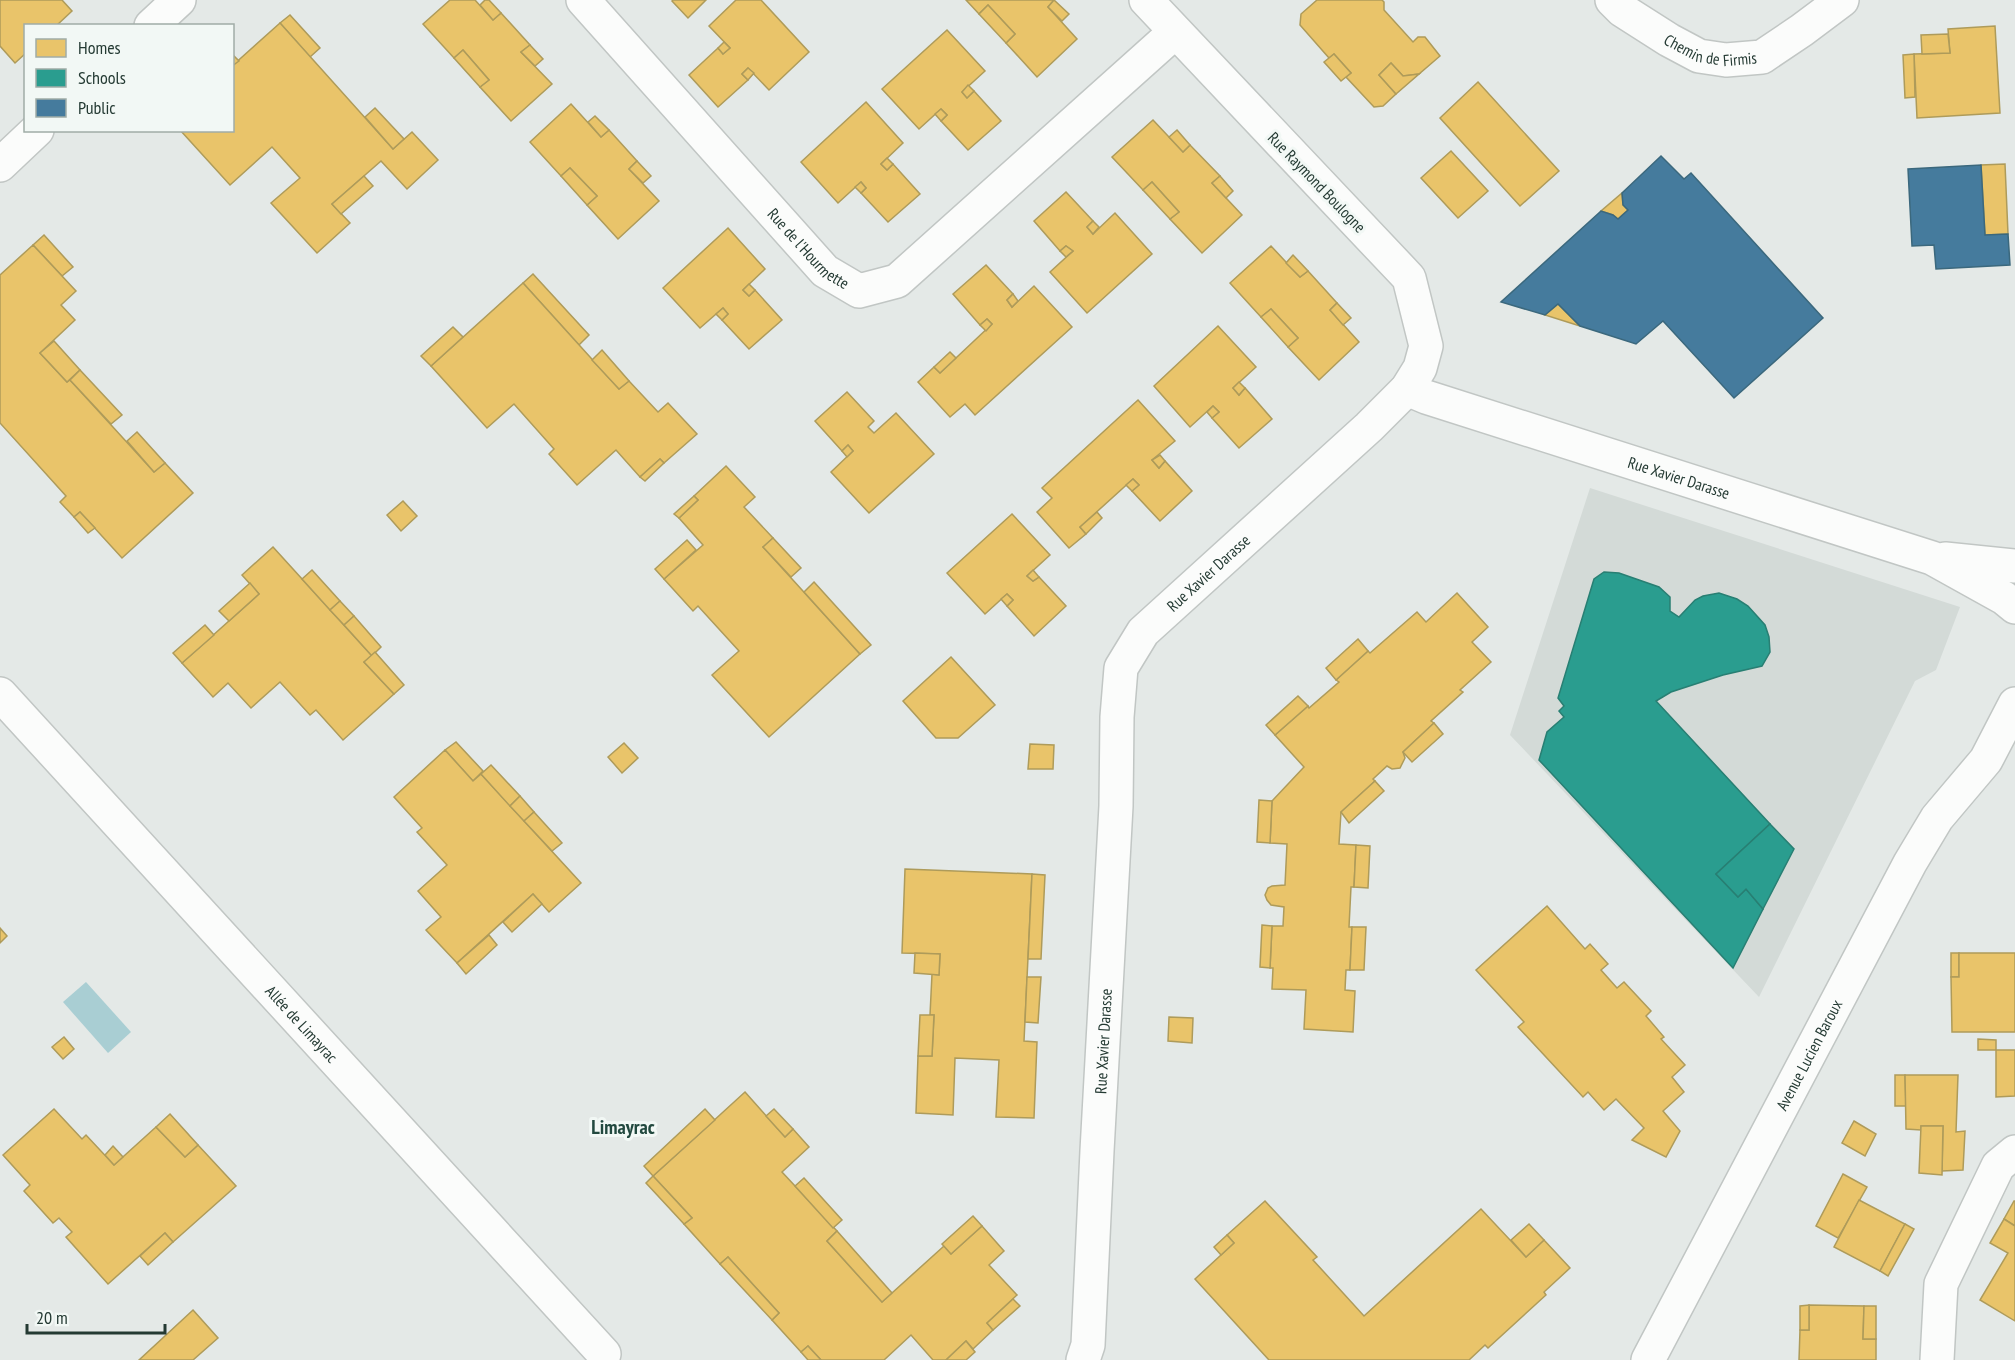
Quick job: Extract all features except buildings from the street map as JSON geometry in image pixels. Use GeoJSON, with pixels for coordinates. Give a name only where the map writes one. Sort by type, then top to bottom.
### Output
{"type":"FeatureCollection","features":[{"type":"Feature","properties":{"kind":"street","name":"Rue de l'Hourmette"},"geometry":{"type":"LineString","coordinates":[[583,0],[825,271],[859,291],[897,281],[1175,32]]}},
{"type":"Feature","properties":{"kind":"street","name":"Rue Raymond Boulogne"},"geometry":{"type":"LineString","coordinates":[[1146,0],[1409,278],[1426,346],[1420,368],[1407,389]]}},
{"type":"Feature","properties":{"kind":"street","name":"Chemin de Firmis"},"geometry":{"type":"LineString","coordinates":[[1612,0],[1632,16],[1699,56],[1726,60],[1762,57],[1842,0]]}},
{"type":"Feature","properties":{"kind":"street"},"geometry":{"type":"LineString","coordinates":[[0,165],[35,132]]}},
{"type":"Feature","properties":{"kind":"street","name":"Rue Xavier Darasse"},"geometry":{"type":"LineString","coordinates":[[1083,1360],[1088,1346],[1116,806],[1120,668],[1143,632],[1369,427],[1407,389],[1932,558],[2004,598],[2015,607]]}},
{"type":"Feature","properties":{"kind":"street","name":"Rue Xavier Darasse"},"geometry":{"type":"LineString","coordinates":[[1932,558],[2015,566]]}},
{"type":"Feature","properties":{"kind":"street","name":"Allée de Limayrac"},"geometry":{"type":"LineString","coordinates":[[0,694],[604,1354]]}},
{"type":"Feature","properties":{"kind":"street","name":"Avenue Lucien Baroux"},"geometry":{"type":"LineString","coordinates":[[1648,1360],[1910,863],[1937,818],[1986,760],[2015,704]]}},
{"type":"Feature","properties":{"kind":"street","name":"Avenue Lucien Baroux"},"geometry":{"type":"LineString","coordinates":[[1986,760],[2015,744]]}},
{"type":"Feature","properties":{"kind":"street"},"geometry":{"type":"LineString","coordinates":[[1936,1360],[1941,1284],[1998,1166],[2015,1152]]}},
{"type":"Feature","properties":{"kind":"shaded area"},"geometry":{"type":"Polygon","coordinates":[[[1590,488],[1960,607],[1936,670],[1915,681],[1759,997],[1510,735],[1590,488]]]}},
{"type":"Feature","properties":{"kind":"water"},"geometry":{"type":"Polygon","coordinates":[[[86,982],[131,1032],[108,1053],[63,1002],[86,982]]]}},
{"type":"Feature","properties":{"kind":"district","name":"Limayrac"},"geometry":{"type":"Point","coordinates":[623,1127]}}]}
